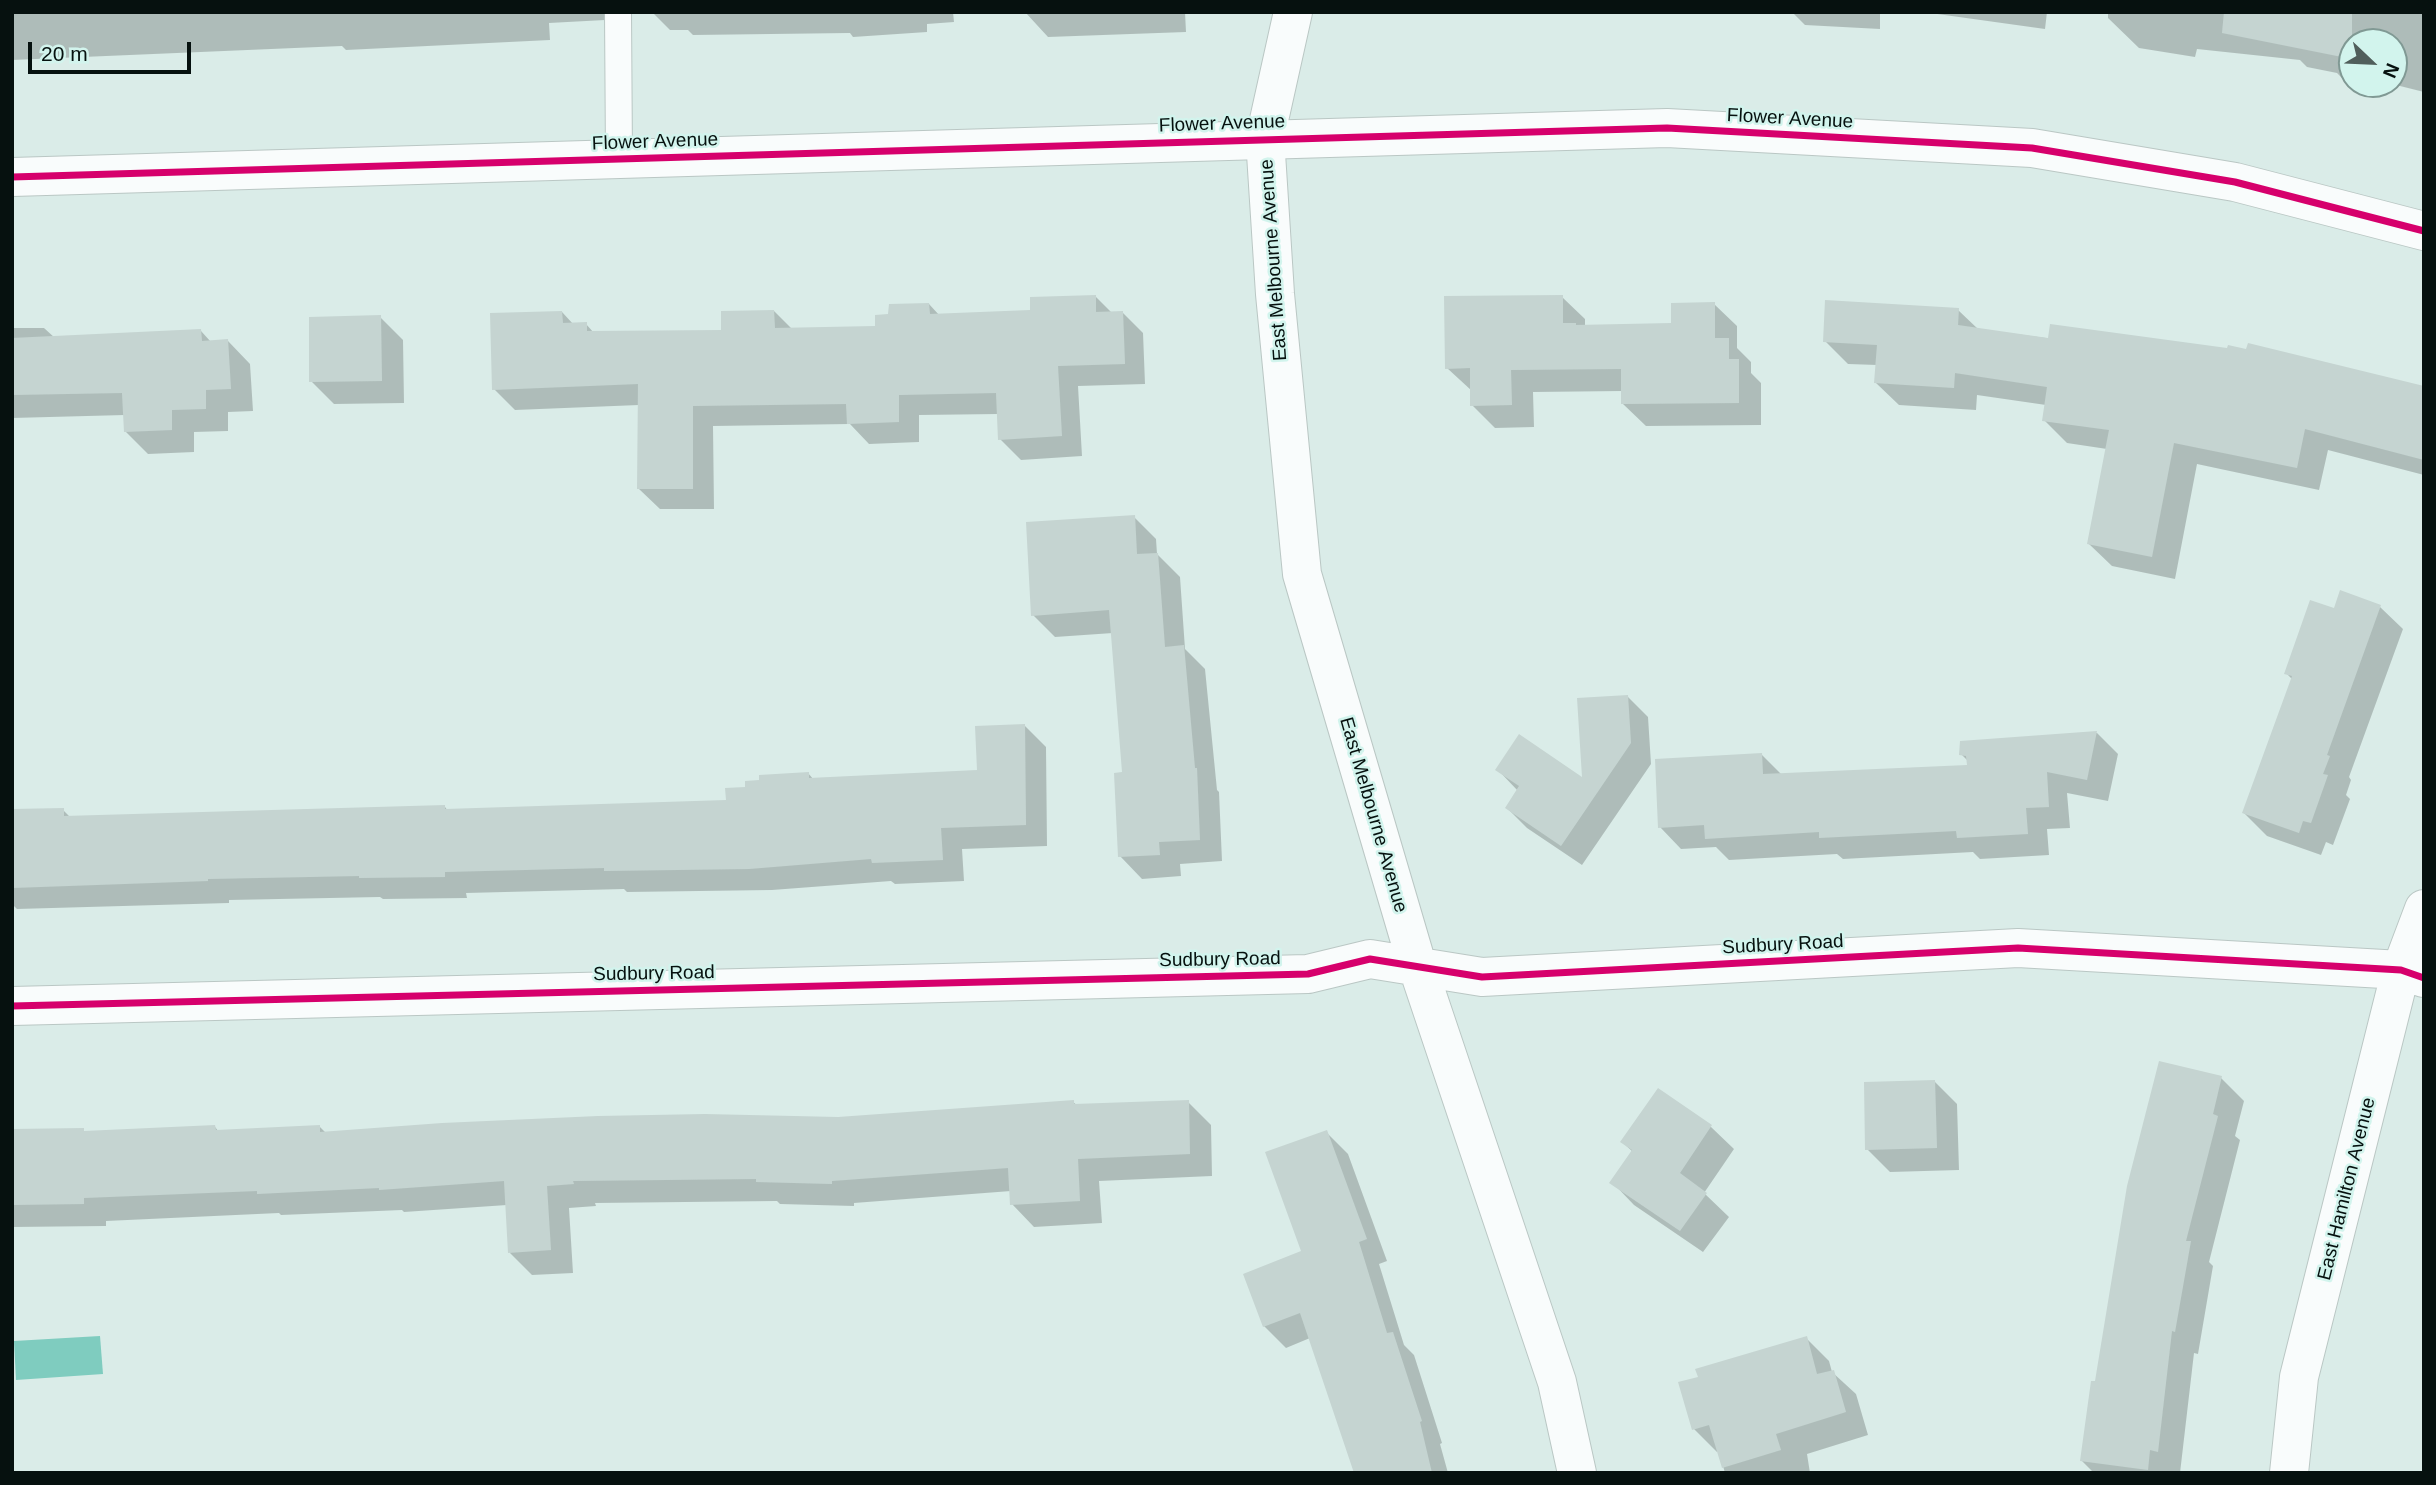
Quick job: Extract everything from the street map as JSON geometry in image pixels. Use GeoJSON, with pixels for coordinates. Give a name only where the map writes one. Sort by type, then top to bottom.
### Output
{"type":"FeatureCollection","features":[{"type":"Feature","properties":{"kind":"street","name":"East Melbourne Avenue"},"geometry":{"type":"LineString","coordinates":[[1293,12],[1265,138],[1275,294],[1302,574],[1418,968],[1557,1382],[1577,1473]]}},
{"type":"Feature","properties":{"kind":"street","name":"Flower Avenue"},"geometry":{"type":"LineString","coordinates":[[12,177],[1667,128],[2032,148],[2235,182],[2424,230]]}},
{"type":"Feature","properties":{"kind":"street","name":"East Hamilton Avenue"},"geometry":{"type":"LineString","coordinates":[[2289,1473],[2299,1377],[2413,974],[2424,909]]}},
{"type":"Feature","properties":{"kind":"street","name":"Sudbury Road"},"geometry":{"type":"LineString","coordinates":[[12,1006],[1308,974],[1370,959],[1482,977],[2018,948],[2413,974]]}},
{"type":"Feature","properties":{"kind":"lane"},"geometry":{"type":"LineString","coordinates":[[618,12],[619,159]]}},
{"type":"Feature","properties":{"kind":"shaded area"},"geometry":{"type":"Polygon","coordinates":[[[100,1336],[103,1374],[16,1380],[14,1341],[100,1336]]]}},
{"type":"Feature","properties":{"kind":"building"},"geometry":{"type":"Polygon","coordinates":[[[2224,12],[2352,12],[2352,28],[2338,28],[2338,56],[2222,33],[2224,12]]]}},
{"type":"Feature","properties":{"kind":"building"},"geometry":{"type":"Polygon","coordinates":[[[1096,295],[1096,312],[1123,311],[1125,364],[1058,366],[1062,436],[998,440],[996,393],[899,395],[899,422],[847,424],[846,404],[693,406],[693,489],[637,489],[638,384],[492,390],[490,313],[562,311],[563,323],[587,322],[587,331],[721,330],[721,311],[774,310],[775,328],[875,326],[875,315],[888,314],[889,304],[929,303],[930,314],[1030,310],[1030,297],[1096,295]]]}},
{"type":"Feature","properties":{"kind":"building"},"geometry":{"type":"Polygon","coordinates":[[[1563,295],[1563,323],[1576,325],[1671,323],[1671,303],[1715,302],[1715,338],[1729,338],[1729,359],[1739,359],[1739,403],[1621,404],[1621,369],[1511,370],[1512,405],[1470,406],[1470,368],[1445,369],[1444,296],[1563,295]]]}},
{"type":"Feature","properties":{"kind":"building"},"geometry":{"type":"Polygon","coordinates":[[[1825,300],[1959,308],[1958,325],[2048,338],[2050,324],[2227,348],[2228,345],[2246,349],[2248,343],[2424,386],[2424,460],[2305,429],[2297,468],[2174,443],[2152,557],[2087,544],[2109,430],[2042,421],[2047,387],[1955,373],[1954,388],[1874,383],[1877,345],[1823,342],[1825,300]]]}},
{"type":"Feature","properties":{"kind":"building"},"geometry":{"type":"Polygon","coordinates":[[[381,315],[382,381],[309,382],[309,317],[381,315]]]}},
{"type":"Feature","properties":{"kind":"building"},"geometry":{"type":"Polygon","coordinates":[[[201,329],[202,341],[228,339],[231,389],[206,390],[206,409],[172,410],[172,430],[124,432],[122,393],[12,395],[12,338],[201,329]]]}},
{"type":"Feature","properties":{"kind":"building"},"geometry":{"type":"Polygon","coordinates":[[[1135,515],[1137,554],[1158,553],[1165,647],[1184,645],[1197,768],[1200,840],[1159,842],[1160,855],[1118,857],[1114,773],[1122,772],[1109,610],[1031,616],[1026,522],[1135,515]]]}},
{"type":"Feature","properties":{"kind":"building"},"geometry":{"type":"Polygon","coordinates":[[[2340,590],[2381,605],[2327,755],[2330,756],[2323,774],[2328,775],[2311,823],[2303,821],[2299,833],[2242,813],[2292,676],[2284,674],[2310,600],[2334,608],[2340,590]]]}},
{"type":"Feature","properties":{"kind":"building"},"geometry":{"type":"Polygon","coordinates":[[[1628,695],[1631,743],[1561,846],[1505,808],[1519,786],[1495,770],[1519,734],[1582,777],[1577,698],[1628,695]]]}},
{"type":"Feature","properties":{"kind":"building"},"geometry":{"type":"Polygon","coordinates":[[[1025,724],[1026,825],[941,828],[943,860],[872,863],[871,859],[749,869],[604,871],[604,868],[445,872],[445,877],[208,879],[12,888],[12,809],[64,808],[64,816],[445,805],[445,809],[726,800],[725,788],[745,787],[745,781],[759,780],[759,775],[809,772],[809,778],[977,770],[975,726],[1025,724]]]}},
{"type":"Feature","properties":{"kind":"building"},"geometry":{"type":"Polygon","coordinates":[[[2097,731],[2087,780],[2047,772],[2049,807],[2026,808],[2028,834],[1957,838],[1956,831],[1819,838],[1819,832],[1705,839],[1704,825],[1658,828],[1655,759],[1762,753],[1763,774],[1967,765],[1966,756],[1959,755],[1960,741],[2097,731]]]}},
{"type":"Feature","properties":{"kind":"building"},"geometry":{"type":"Polygon","coordinates":[[[2159,1061],[2222,1076],[2213,1114],[2218,1116],[2186,1241],[2191,1241],[2175,1332],[2172,1331],[2158,1452],[2150,1450],[2148,1470],[2080,1461],[2091,1381],[2095,1381],[2127,1186],[2159,1061]]]}},
{"type":"Feature","properties":{"kind":"building"},"geometry":{"type":"Polygon","coordinates":[[[1935,1080],[1937,1148],[1865,1150],[1864,1082],[1935,1080]]]}},
{"type":"Feature","properties":{"kind":"building"},"geometry":{"type":"Polygon","coordinates":[[[1658,1088],[1712,1125],[1680,1173],[1707,1193],[1680,1231],[1609,1183],[1632,1150],[1620,1142],[1658,1088]]]}},
{"type":"Feature","properties":{"kind":"building"},"geometry":{"type":"Polygon","coordinates":[[[1074,1100],[1074,1104],[1189,1100],[1190,1154],[1078,1159],[1080,1201],[1010,1205],[1008,1168],[832,1181],[832,1184],[756,1182],[756,1179],[573,1181],[574,1184],[547,1186],[551,1250],[508,1253],[504,1181],[379,1190],[257,1194],[257,1191],[84,1198],[84,1204],[12,1205],[12,1129],[84,1128],[84,1131],[215,1125],[216,1130],[320,1125],[320,1132],[598,1116],[705,1114],[838,1117],[1074,1100]]]}},
{"type":"Feature","properties":{"kind":"building"},"geometry":{"type":"Polygon","coordinates":[[[1327,1130],[1367,1239],[1359,1242],[1387,1333],[1393,1332],[1422,1421],[1420,1422],[1432,1473],[1354,1473],[1300,1313],[1263,1327],[1243,1274],[1301,1251],[1265,1152],[1327,1130]]]}},
{"type":"Feature","properties":{"kind":"building"},"geometry":{"type":"Polygon","coordinates":[[[1807,1336],[1817,1374],[1834,1370],[1846,1412],[1776,1434],[1781,1450],[1722,1468],[1709,1425],[1692,1430],[1678,1382],[1698,1377],[1695,1369],[1807,1336]]]}},
{"type":"Feature","properties":{"kind":"cycle path"},"geometry":{"type":"LineString","coordinates":[[12,177],[1667,128],[2032,148],[2235,182],[2424,231]]}},
{"type":"Feature","properties":{"kind":"cycle path"},"geometry":{"type":"LineString","coordinates":[[12,1006],[1308,974],[1370,959],[1482,977],[2018,948],[2401,970],[2424,978]]}}]}
